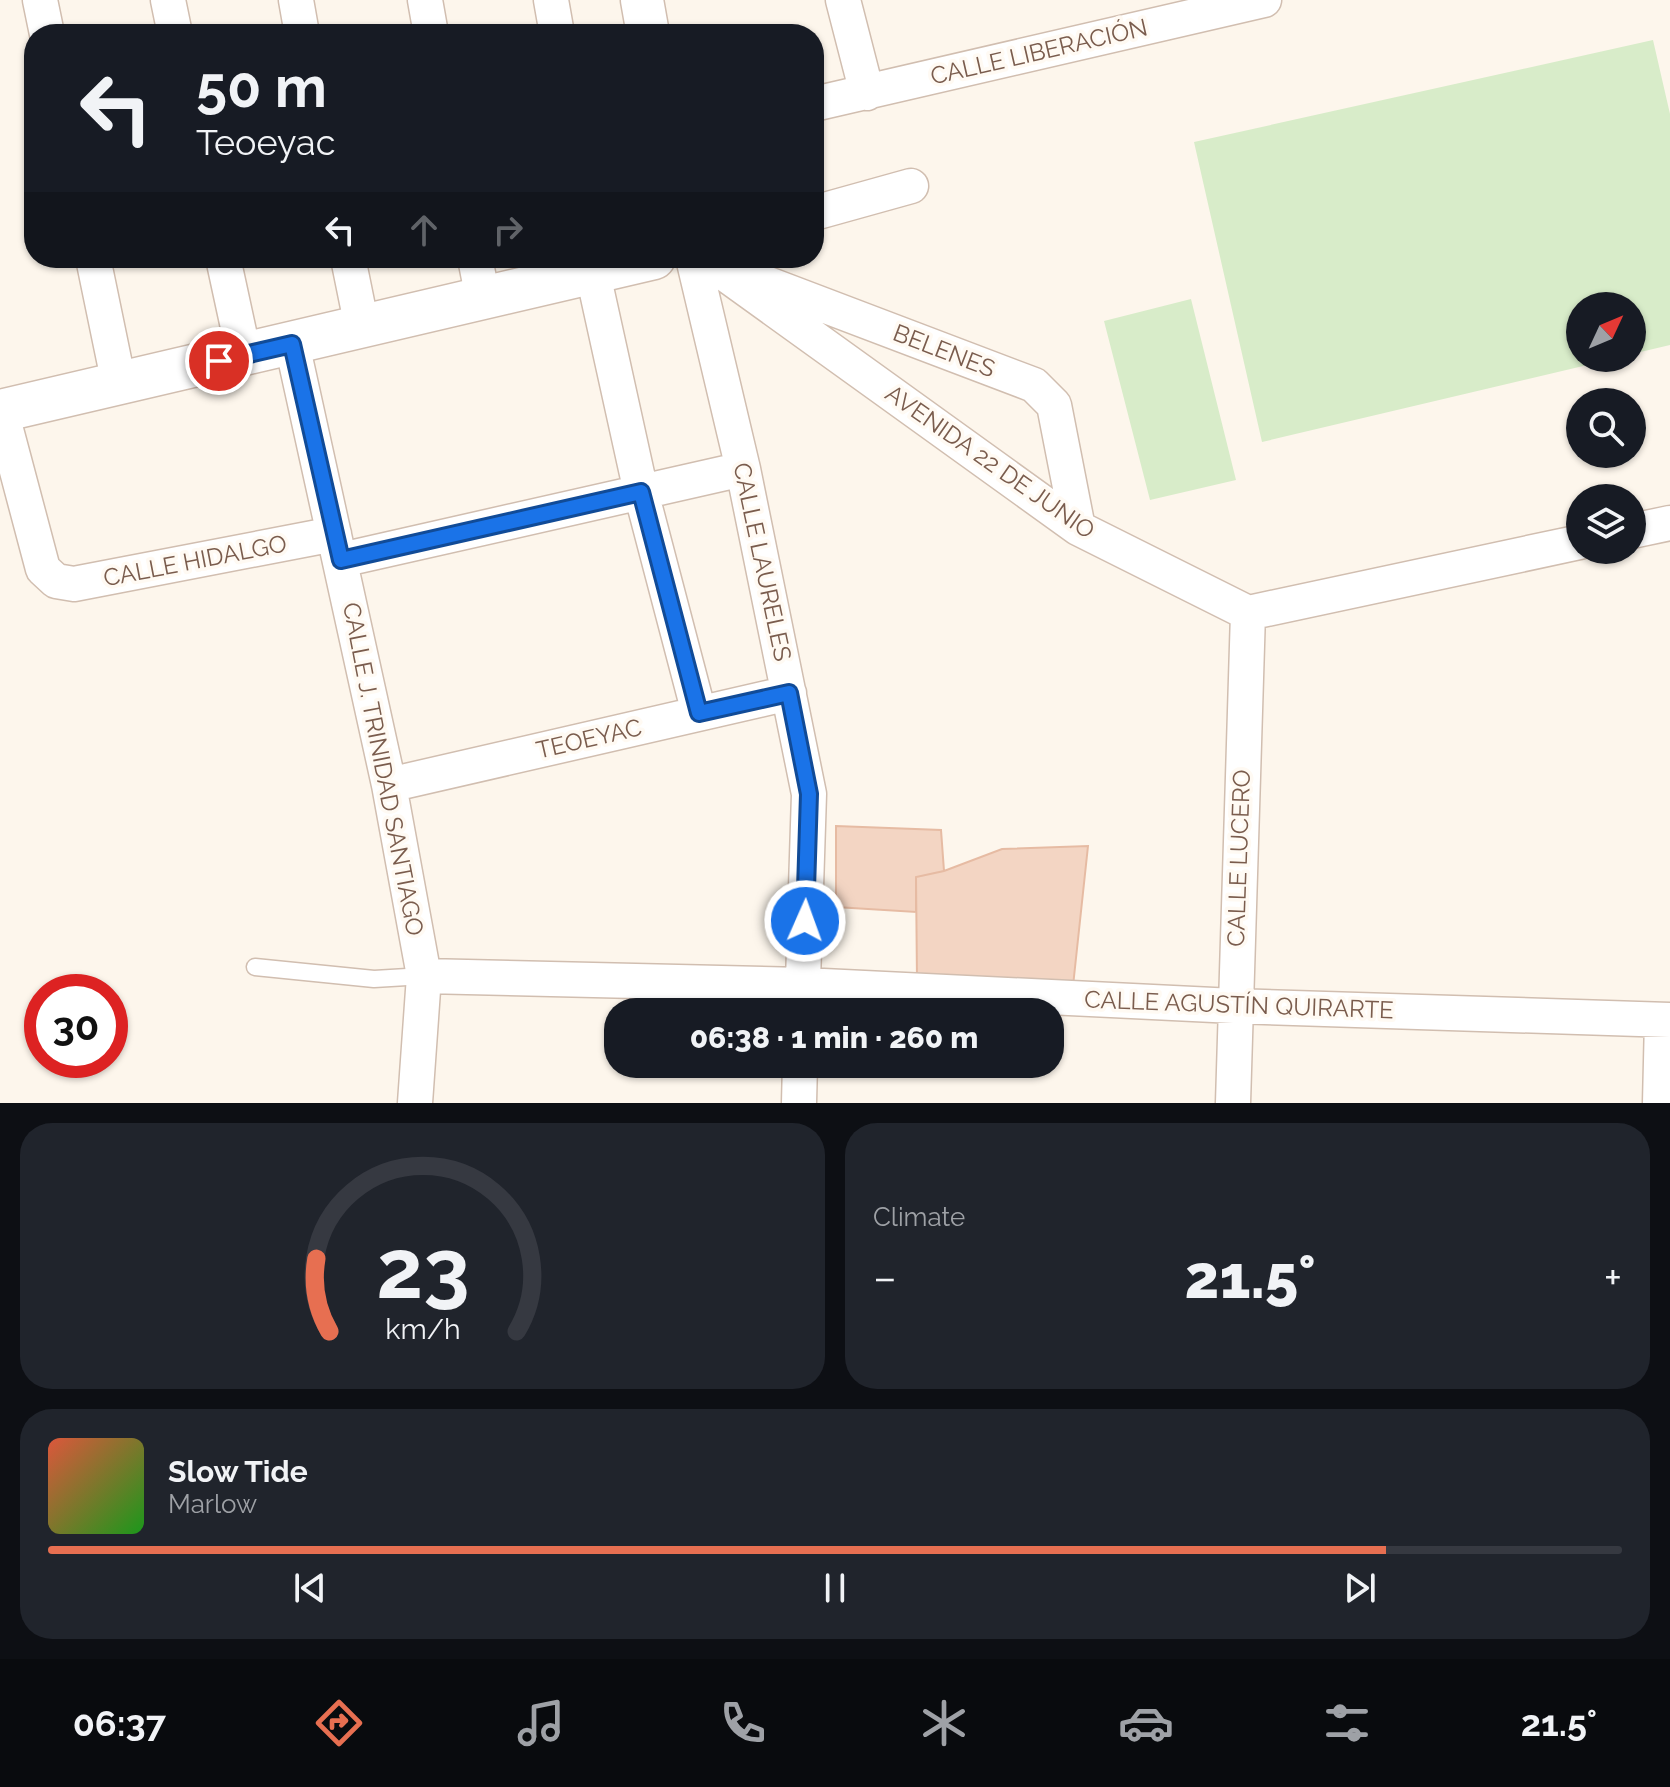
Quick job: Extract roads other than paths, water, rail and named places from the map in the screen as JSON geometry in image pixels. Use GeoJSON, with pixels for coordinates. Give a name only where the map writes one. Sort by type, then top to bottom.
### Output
{"type":"FeatureCollection","features":[{"type":"Feature","properties":{"kind":"street"},"geometry":{"type":"LineString","coordinates":[[40,0],[45,24]]}},
{"type":"Feature","properties":{"kind":"street"},"geometry":{"type":"LineString","coordinates":[[168,0],[173,24]]}},
{"type":"Feature","properties":{"kind":"street"},"geometry":{"type":"LineString","coordinates":[[296,0],[300,24]]}},
{"type":"Feature","properties":{"kind":"street"},"geometry":{"type":"LineString","coordinates":[[425,0],[429,24]]}},
{"type":"Feature","properties":{"kind":"street"},"geometry":{"type":"LineString","coordinates":[[551,0],[555,24]]}},
{"type":"Feature","properties":{"kind":"street"},"geometry":{"type":"LineString","coordinates":[[642,0],[646,24]]}},
{"type":"Feature","properties":{"kind":"street"},"geometry":{"type":"LineString","coordinates":[[843,0],[867,93]]}},
{"type":"Feature","properties":{"kind":"street","name":"CALLE LIBERACIÓN"},"geometry":{"type":"LineString","coordinates":[[824,102],[1203,6],[1264,0]]}},
{"type":"Feature","properties":{"kind":"street"},"geometry":{"type":"LineString","coordinates":[[824,210],[911,186]]}},
{"type":"Feature","properties":{"kind":"street"},"geometry":{"type":"LineString","coordinates":[[95,268],[119,384]]}},
{"type":"Feature","properties":{"kind":"street"},"geometry":{"type":"LineString","coordinates":[[225,268],[244,355]]}},
{"type":"Feature","properties":{"kind":"street"},"geometry":{"type":"LineString","coordinates":[[350,268],[362,327]]}},
{"type":"Feature","properties":{"kind":"street"},"geometry":{"type":"LineString","coordinates":[[477,268],[483,299]]}},
{"type":"Feature","properties":{"kind":"street"},"geometry":{"type":"LineString","coordinates":[[0,409],[483,299],[586,268]]}},
{"type":"Feature","properties":{"kind":"street"},"geometry":{"type":"LineString","coordinates":[[593,268],[641,492],[699,713]]}},
{"type":"Feature","properties":{"kind":"street","name":"CALLE LAURELES"},"geometry":{"type":"LineString","coordinates":[[704,268],[809,794],[802,998]]}},
{"type":"Feature","properties":{"kind":"street","name":"AVENIDA 22 DE JUNIO"},"geometry":{"type":"LineString","coordinates":[[715,268],[1078,528],[1248,613]]}},
{"type":"Feature","properties":{"kind":"street","name":"BELENES"},"geometry":{"type":"LineString","coordinates":[[726,268],[1034,385],[1054,405],[1078,528]]}},
{"type":"Feature","properties":{"kind":"street","name":"CALLE J. TRINIDAD SANTIAGO"},"geometry":{"type":"LineString","coordinates":[[292,344],[389,785],[424,976],[415,1103]]}},
{"type":"Feature","properties":{"kind":"street","name":"CALLE HIDALGO"},"geometry":{"type":"LineString","coordinates":[[0,409],[43,569],[56,581],[74,584],[338,547],[641,492],[743,469]]}},
{"type":"Feature","properties":{"kind":"street"},"geometry":{"type":"LineString","coordinates":[[1646,528],[1670,523]]}},
{"type":"Feature","properties":{"kind":"street"},"geometry":{"type":"LineString","coordinates":[[1248,613],[1566,545]]}},
{"type":"Feature","properties":{"kind":"street","name":"CALLE LUCERO"},"geometry":{"type":"LineString","coordinates":[[1233,1103],[1248,613]]}},
{"type":"Feature","properties":{"kind":"street","name":"TEOEYAC"},"geometry":{"type":"LineString","coordinates":[[389,785],[789,693]]}},
{"type":"Feature","properties":{"kind":"street","name":"CALLE AGUSTÍN QUIRARTE"},"geometry":{"type":"LineString","coordinates":[[424,976],[802,998]]}},
{"type":"Feature","properties":{"kind":"street","name":"CALLE AGUSTÍN QUIRARTE"},"geometry":{"type":"LineString","coordinates":[[1064,1003],[1666,1020]]}},
{"type":"Feature","properties":{"kind":"street"},"geometry":{"type":"LineString","coordinates":[[1660,1103],[1666,1020]]}},
{"type":"Feature","properties":{"kind":"street"},"geometry":{"type":"LineString","coordinates":[[799,1103],[800,1078]]}},
{"type":"Feature","properties":{"kind":"lane"},"geometry":{"type":"LineString","coordinates":[[255,967],[374,979],[424,976]]}}]}
